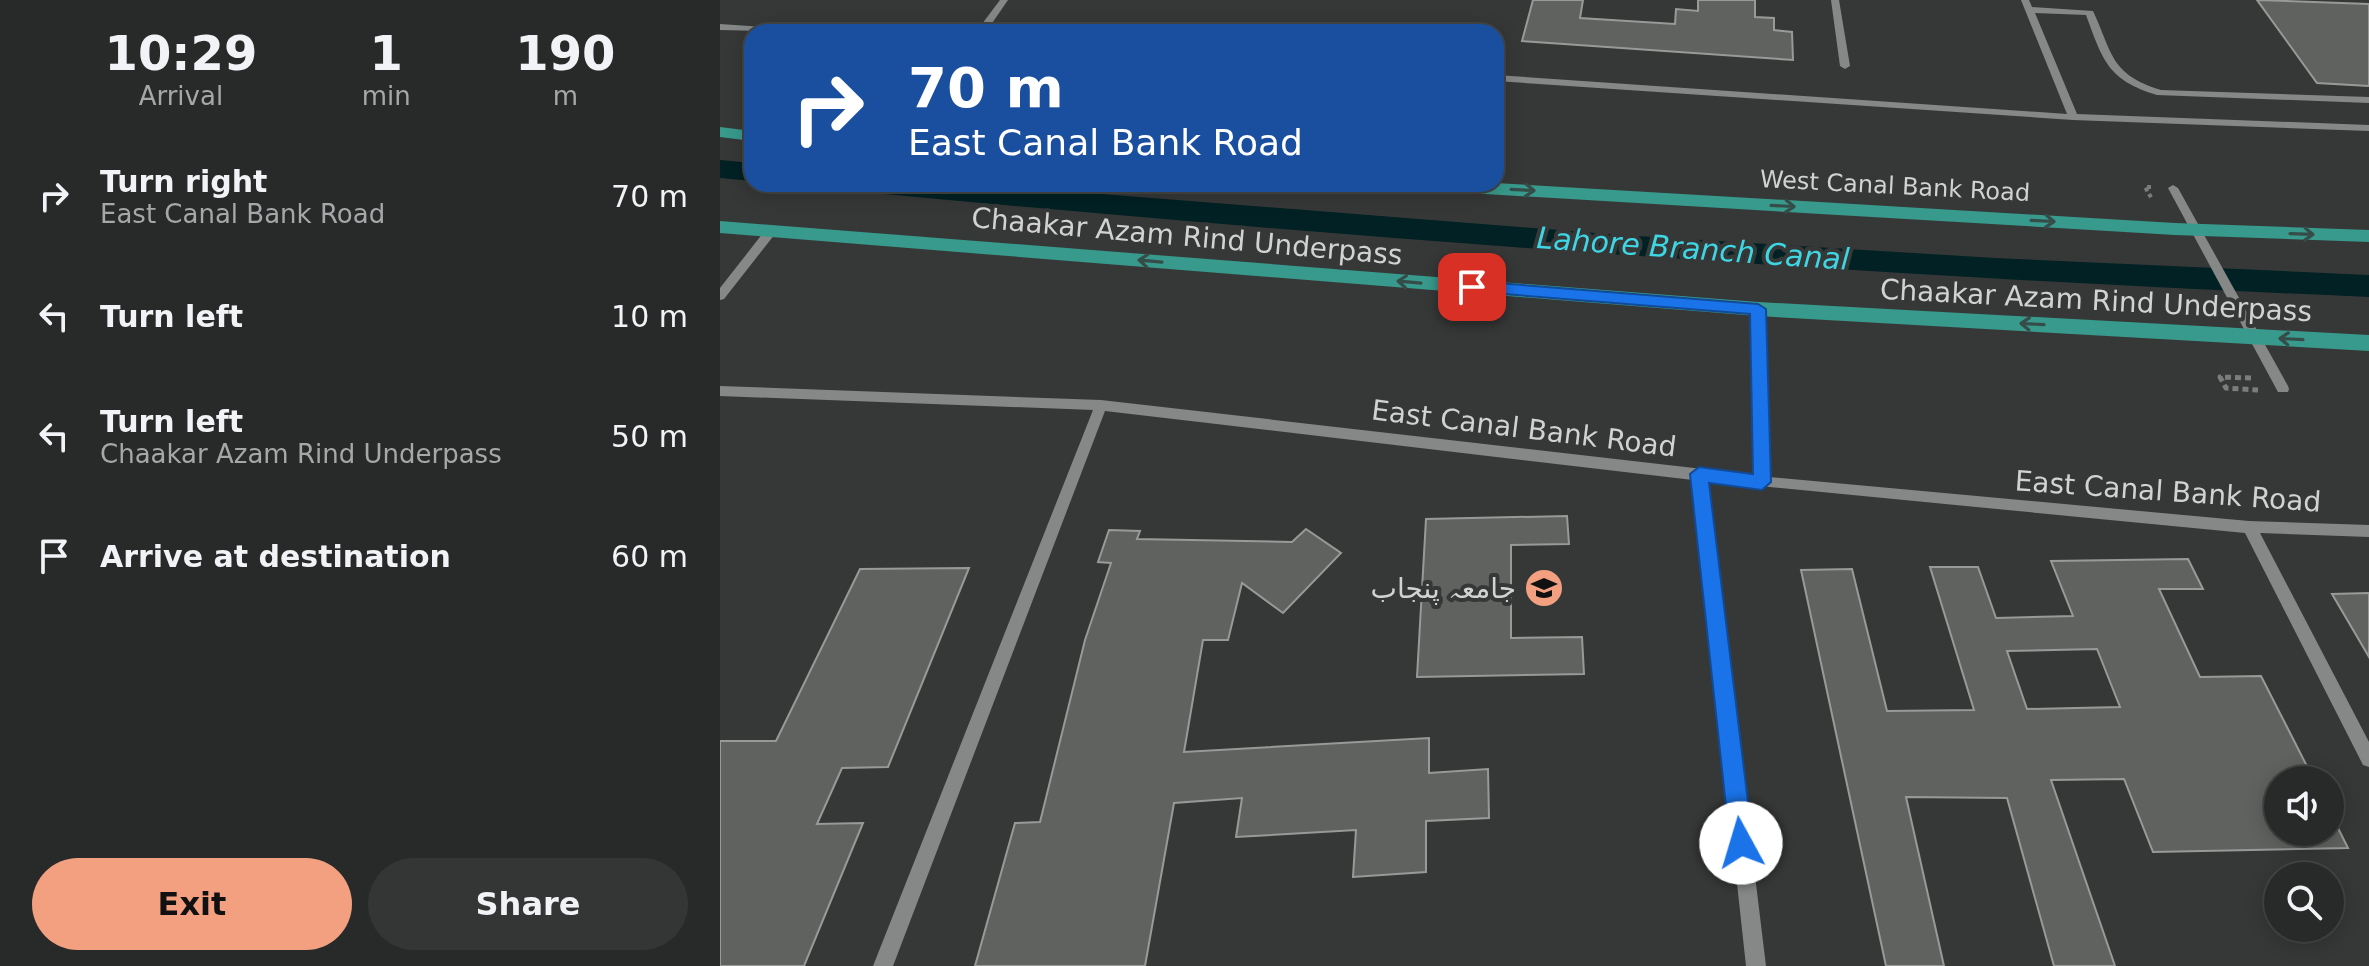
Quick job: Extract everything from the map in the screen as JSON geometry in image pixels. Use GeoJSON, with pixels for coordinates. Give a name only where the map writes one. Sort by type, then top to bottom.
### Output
{"type":"FeatureCollection","features":[{"type":"Feature","properties":{"kind":"highway"},"geometry":{"type":"LineString","coordinates":[[720,132],[744,135]]}},
{"type":"Feature","properties":{"kind":"highway","name":"West Canal Bank Road"},"geometry":{"type":"LineString","coordinates":[[1504,189],[2159,228],[2369,236]]}},
{"type":"Feature","properties":{"kind":"highway","name":"Chaakar Azam Rind Underpass"},"geometry":{"type":"LineString","coordinates":[[720,227],[1758,309],[2369,343]]}},
{"type":"Feature","properties":{"kind":"street"},"geometry":{"type":"LineString","coordinates":[[987,24],[1004,0]]}},
{"type":"Feature","properties":{"kind":"street"},"geometry":{"type":"LineString","coordinates":[[1835,0],[1845,66]]}},
{"type":"Feature","properties":{"kind":"street"},"geometry":{"type":"LineString","coordinates":[[2025,0],[2073,117]]}},
{"type":"Feature","properties":{"kind":"street"},"geometry":{"type":"LineString","coordinates":[[2030,10],[2090,13],[2111,67],[2124,80],[2145,89],[2171,94],[2369,100]]}},
{"type":"Feature","properties":{"kind":"street"},"geometry":{"type":"LineString","coordinates":[[720,27],[744,29]]}},
{"type":"Feature","properties":{"kind":"street"},"geometry":{"type":"LineString","coordinates":[[1504,79],[2073,117],[2369,128]]}},
{"type":"Feature","properties":{"kind":"street"},"geometry":{"type":"LineString","coordinates":[[2173,188],[2283,389]]}},
{"type":"Feature","properties":{"kind":"street"},"geometry":{"type":"LineString","coordinates":[[720,296],[771,231]]}},
{"type":"Feature","properties":{"kind":"street"},"geometry":{"type":"LineString","coordinates":[[1758,309],[1762,482]]}},
{"type":"Feature","properties":{"kind":"street","name":"East Canal Bank Road"},"geometry":{"type":"LineString","coordinates":[[720,391],[1101,405],[1762,482],[2249,527],[2369,531]]}},
{"type":"Feature","properties":{"kind":"street"},"geometry":{"type":"LineString","coordinates":[[883,966],[1101,405]]}},
{"type":"Feature","properties":{"kind":"street"},"geometry":{"type":"LineString","coordinates":[[1699,474],[1756,966]]}},
{"type":"Feature","properties":{"kind":"street"},"geometry":{"type":"LineString","coordinates":[[2249,527],[2369,759]]}},
{"type":"Feature","properties":{"kind":"path"},"geometry":{"type":"LineString","coordinates":[[2256,378],[2220,377],[2226,388],[2266,391]]}},
{"type":"Feature","properties":{"kind":"building"},"geometry":{"type":"Polygon","coordinates":[[[1533,0],[1583,0],[1580,18],[1675,24],[1676,9],[1698,11],[1698,0],[1755,0],[1755,17],[1774,18],[1774,30],[1792,32],[1793,60],[1522,41],[1533,0]]]}},
{"type":"Feature","properties":{"kind":"building"},"geometry":{"type":"Polygon","coordinates":[[[2257,0],[2369,4],[2369,86],[2317,83],[2257,0]]]}},
{"type":"Feature","properties":{"kind":"building"},"geometry":{"type":"Polygon","coordinates":[[[1567,516],[1569,544],[1511,545],[1511,638],[1582,637],[1584,674],[1417,677],[1426,519],[1567,516]]]}},
{"type":"Feature","properties":{"kind":"building"},"geometry":{"type":"Polygon","coordinates":[[[1306,529],[1341,553],[1283,613],[1242,583],[1228,640],[1203,640],[1184,752],[1429,738],[1429,773],[1488,769],[1489,818],[1426,821],[1426,872],[1353,877],[1356,830],[1236,837],[1242,798],[1174,803],[1145,966],[975,966],[1015,823],[1040,822],[1085,640],[1111,563],[1098,562],[1109,530],[1140,531],[1137,539],[1292,542],[1306,529]]]}},
{"type":"Feature","properties":{"kind":"building"},"geometry":{"type":"Polygon","coordinates":[[[2188,559],[2203,589],[2159,589],[2200,677],[2261,676],[2307,766],[2264,766],[2264,846],[2344,846],[2344,840],[2348,848],[2153,852],[2124,779],[2051,780],[2115,966],[2054,966],[2007,798],[1906,797],[1944,966],[1886,966],[1801,570],[1852,569],[1887,711],[1974,710],[1930,567],[1978,567],[1996,618],[2073,616],[2051,561],[2188,559]],[[2097,649],[2007,651],[2027,709],[2120,707],[2097,649]]]}},
{"type":"Feature","properties":{"kind":"building"},"geometry":{"type":"Polygon","coordinates":[[[969,568],[888,767],[842,768],[817,824],[863,823],[804,966],[720,966],[720,741],[776,741],[860,569],[969,568]]]}},
{"type":"Feature","properties":{"kind":"building"},"geometry":{"type":"Polygon","coordinates":[[[2369,593],[2369,657],[2332,594],[2369,593]]]}},
{"type":"Feature","properties":{"kind":"waterway","name":"Lahore Branch Canal"},"geometry":{"type":"LineString","coordinates":[[720,169],[744,171]]}},
{"type":"Feature","properties":{"kind":"waterway","name":"Lahore Branch Canal"},"geometry":{"type":"LineString","coordinates":[[964,192],[1621,246],[1995,269],[2369,286]]}},
{"type":"Feature","properties":{"kind":"place","name":"جامعہ پنجاب"},"geometry":{"type":"Point","coordinates":[1544,588]}},
{"type":"Feature","properties":{"kind":"route"},"geometry":{"type":"LineString","coordinates":[[1472,287],[1758,309],[1762,482],[1699,474],[1741,843]]}}]}
